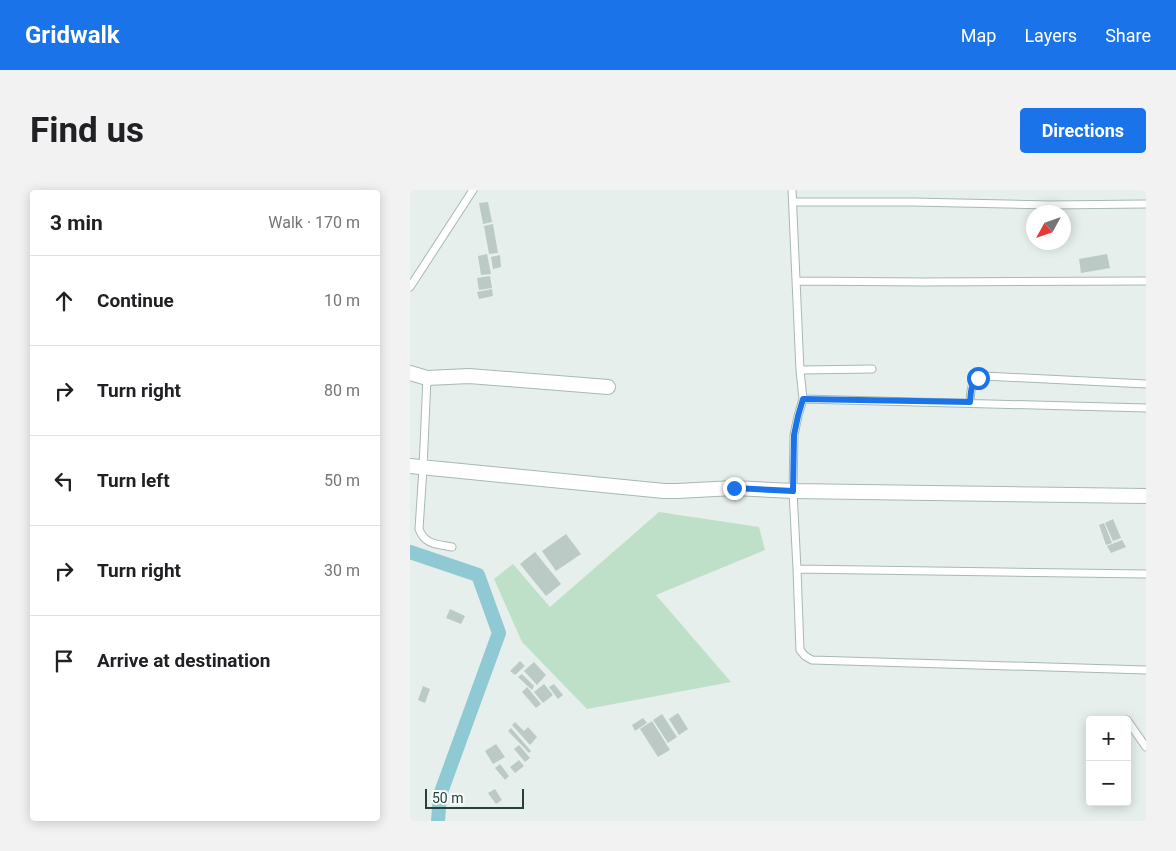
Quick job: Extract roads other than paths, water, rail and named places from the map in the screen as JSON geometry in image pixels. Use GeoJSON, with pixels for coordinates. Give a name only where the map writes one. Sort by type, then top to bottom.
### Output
{"type":"FeatureCollection","features":[{"type":"Feature","properties":{"kind":"street"},"geometry":{"type":"LineString","coordinates":[[410,373],[427,378],[469,376],[608,387]]}},
{"type":"Feature","properties":{"kind":"street"},"geometry":{"type":"LineString","coordinates":[[417,467],[664,491],[734,488],[793,491],[1146,496]]}},
{"type":"Feature","properties":{"kind":"lane"},"geometry":{"type":"LineString","coordinates":[[410,287],[473,190]]}},
{"type":"Feature","properties":{"kind":"lane"},"geometry":{"type":"LineString","coordinates":[[792,190],[803,399],[794,435],[793,491],[800,650],[812,660],[1146,670]]}},
{"type":"Feature","properties":{"kind":"lane"},"geometry":{"type":"LineString","coordinates":[[794,202],[913,202],[1049,206],[1146,204]]}},
{"type":"Feature","properties":{"kind":"lane"},"geometry":{"type":"LineString","coordinates":[[797,280],[924,282],[1146,281]]}},
{"type":"Feature","properties":{"kind":"lane"},"geometry":{"type":"LineString","coordinates":[[800,370],[872,369]]}},
{"type":"Feature","properties":{"kind":"lane"},"geometry":{"type":"LineString","coordinates":[[970,402],[971,388],[974,382],[984,376],[1146,384]]}},
{"type":"Feature","properties":{"kind":"lane"},"geometry":{"type":"LineString","coordinates":[[427,378],[417,467],[419,529],[426,540],[432,544],[452,546]]}},
{"type":"Feature","properties":{"kind":"lane"},"geometry":{"type":"LineString","coordinates":[[803,399],[1146,408]]}},
{"type":"Feature","properties":{"kind":"lane"},"geometry":{"type":"LineString","coordinates":[[797,569],[1146,574]]}},
{"type":"Feature","properties":{"kind":"lane"},"geometry":{"type":"LineString","coordinates":[[1131,725],[1146,747]]}},
{"type":"Feature","properties":{"kind":"waterway"},"geometry":{"type":"LineString","coordinates":[[410,552],[478,575],[499,633],[440,795],[438,821]]}}]}
